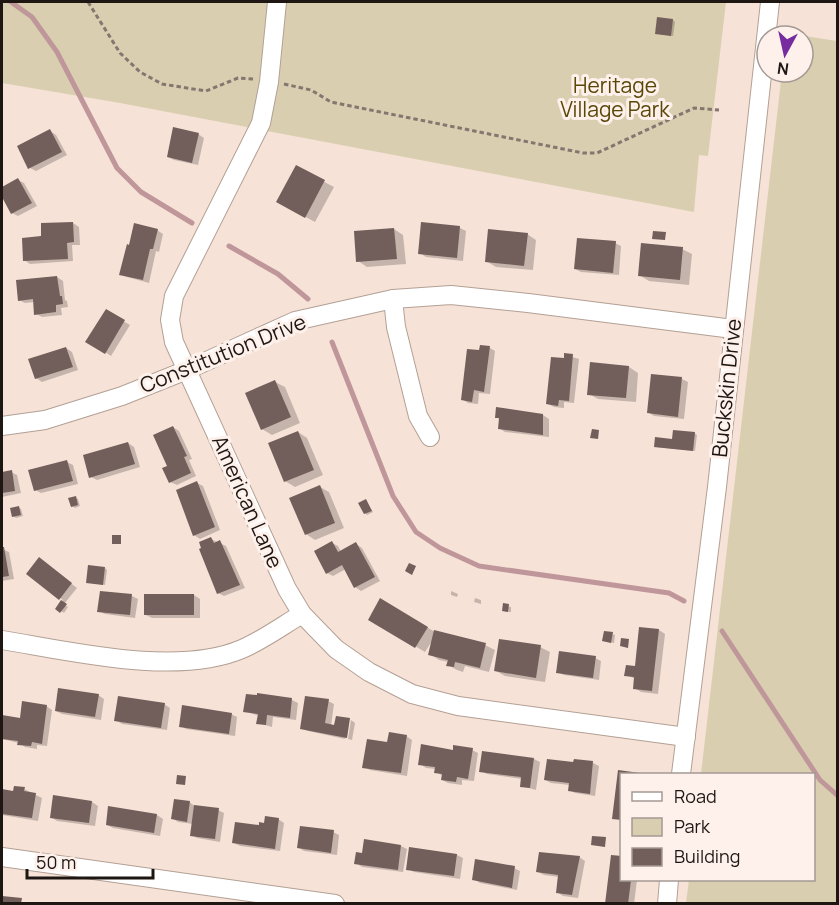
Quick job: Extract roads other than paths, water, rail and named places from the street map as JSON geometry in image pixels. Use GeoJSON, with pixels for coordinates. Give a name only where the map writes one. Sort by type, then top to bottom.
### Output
{"type":"FeatureCollection","features":[{"type":"Feature","properties":{"kind":"street","name":"American Lane"},"geometry":{"type":"LineString","coordinates":[[277,2],[269,82],[261,123],[174,296],[170,320],[174,342],[273,561],[302,614],[336,649],[369,672],[412,694],[458,706],[686,737]]}},
{"type":"Feature","properties":{"kind":"street","name":"Buckskin Drive"},"geometry":{"type":"LineString","coordinates":[[681,773],[717,487],[770,2]]}},
{"type":"Feature","properties":{"kind":"street","name":"Constitution Drive"},"geometry":{"type":"LineString","coordinates":[[2,426],[45,420],[122,396],[187,370],[295,321],[393,299],[451,295],[734,329]]}},
{"type":"Feature","properties":{"kind":"street"},"geometry":{"type":"LineString","coordinates":[[393,299],[396,327],[418,416],[430,437]]}},
{"type":"Feature","properties":{"kind":"street"},"geometry":{"type":"LineString","coordinates":[[2,640],[157,662],[200,660],[242,649],[302,614]]}},
{"type":"Feature","properties":{"kind":"street"},"geometry":{"type":"LineString","coordinates":[[2,856],[334,903]]}},
{"type":"Feature","properties":{"kind":"street"},"geometry":{"type":"LineString","coordinates":[[667,903],[669,881]]}},
{"type":"Feature","properties":{"kind":"waterway"},"geometry":{"type":"LineString","coordinates":[[11,2],[32,17],[57,52],[117,168],[141,192],[192,223]]}},
{"type":"Feature","properties":{"kind":"waterway"},"geometry":{"type":"LineString","coordinates":[[229,246],[278,274],[308,299]]}},
{"type":"Feature","properties":{"kind":"waterway"},"geometry":{"type":"LineString","coordinates":[[332,342],[393,496],[416,532],[440,548],[479,566],[669,593],[684,601]]}},
{"type":"Feature","properties":{"kind":"waterway"},"geometry":{"type":"LineString","coordinates":[[722,631],[820,780],[838,796]]}},
{"type":"Feature","properties":{"kind":"park label","name":"Heritage Village Park"},"geometry":{"type":"Point","coordinates":[615,98]}}]}
